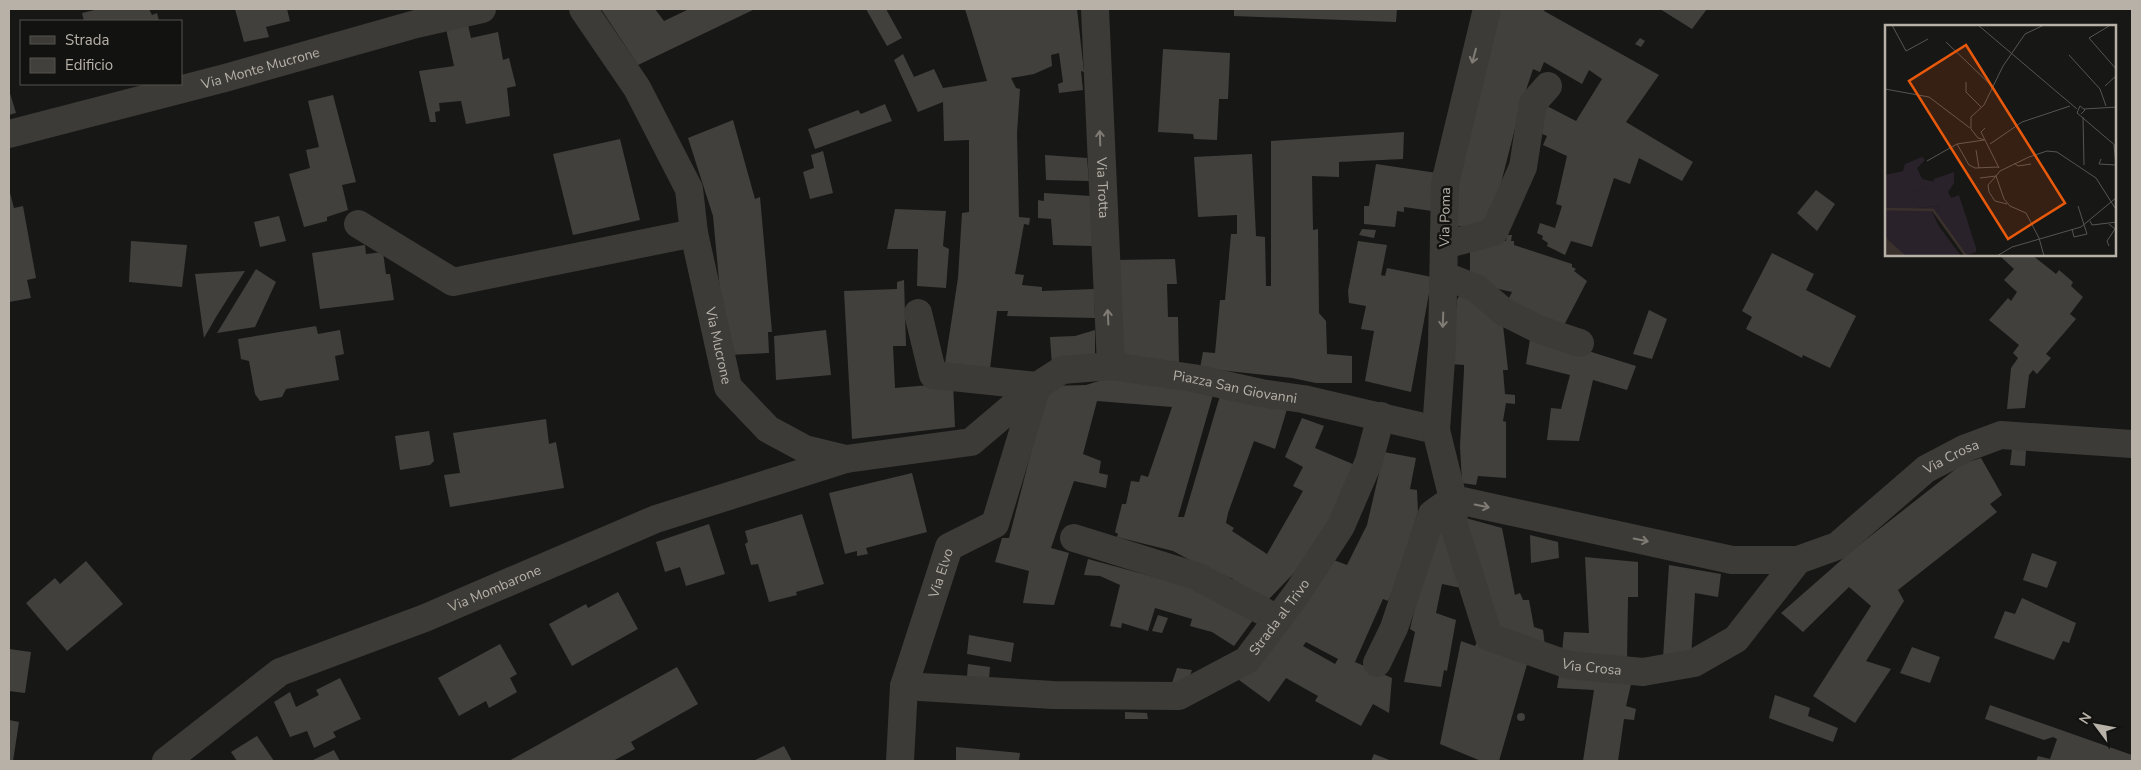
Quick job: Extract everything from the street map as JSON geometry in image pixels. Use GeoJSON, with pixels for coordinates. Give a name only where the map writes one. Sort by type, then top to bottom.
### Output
{"type":"FeatureCollection","features":[{"type":"Feature","properties":{"kind":"street","name":"Via Monte Mucrone"},"geometry":{"type":"LineString","coordinates":[[9,134],[225,78],[416,24],[482,9]]}},
{"type":"Feature","properties":{"kind":"street","name":"Via Mucrone"},"geometry":{"type":"LineString","coordinates":[[583,9],[638,88],[689,189],[694,234],[728,387],[768,429],[805,449],[846,459],[971,442],[1037,386]]}},
{"type":"Feature","properties":{"kind":"street","name":"Via Trotta"},"geometry":{"type":"LineString","coordinates":[[1095,9],[1111,366]]}},
{"type":"Feature","properties":{"kind":"street","name":"Via Poma"},"geometry":{"type":"LineString","coordinates":[[1436,430],[1445,276],[1445,183],[1486,9]]}},
{"type":"Feature","properties":{"kind":"street"},"geometry":{"type":"LineString","coordinates":[[1444,245],[1494,232],[1523,167],[1533,102],[1548,86]]}},
{"type":"Feature","properties":{"kind":"street"},"geometry":{"type":"LineString","coordinates":[[358,224],[453,282],[694,234]]}},
{"type":"Feature","properties":{"kind":"street"},"geometry":{"type":"LineString","coordinates":[[1445,276],[1476,288],[1504,312],[1538,329],[1580,344]]}},
{"type":"Feature","properties":{"kind":"street"},"geometry":{"type":"LineString","coordinates":[[918,313],[933,375],[1037,386]]}},
{"type":"Feature","properties":{"kind":"street","name":"Piazza San Giovanni"},"geometry":{"type":"LineString","coordinates":[[1037,386],[1062,370],[1111,366],[1193,378],[1380,416],[1436,430]]}},
{"type":"Feature","properties":{"kind":"street","name":"Via Elvo"},"geometry":{"type":"LineString","coordinates":[[900,761],[904,686],[949,547],[995,524],[1037,386]]}},
{"type":"Feature","properties":{"kind":"street","name":"Strada al Trivo"},"geometry":{"type":"LineString","coordinates":[[904,686],[1053,695],[1179,696],[1247,660],[1278,619],[1341,526],[1368,461],[1380,416]]}},
{"type":"Feature","properties":{"kind":"street","name":"Via Crosa"},"geometry":{"type":"LineString","coordinates":[[1436,430],[1452,499],[1454,526],[1489,637],[1569,665],[1643,672],[1694,663],[1736,639],[1798,560]]}},
{"type":"Feature","properties":{"kind":"street","name":"Via Crosa"},"geometry":{"type":"LineString","coordinates":[[1452,499],[1732,560],[1798,560],[1837,546],[1926,469],[1966,448],[2001,435],[2132,444]]}},
{"type":"Feature","properties":{"kind":"street","name":"Via Mombarone"},"geometry":{"type":"LineString","coordinates":[[166,761],[280,672],[425,618],[656,520],[846,459]]}},
{"type":"Feature","properties":{"kind":"street"},"geometry":{"type":"LineString","coordinates":[[1377,663],[1394,628],[1432,514],[1452,499]]}},
{"type":"Feature","properties":{"kind":"street"},"geometry":{"type":"LineString","coordinates":[[1074,538],[1196,576],[1278,619]]}},
{"type":"Feature","properties":{"kind":"building"},"geometry":{"type":"Polygon","coordinates":[[[99,9],[149,9],[152,15],[157,13],[159,20],[84,20],[82,13],[99,9]]]}},
{"type":"Feature","properties":{"kind":"building"},"geometry":{"type":"Polygon","coordinates":[[[235,9],[287,9],[290,21],[266,27],[269,37],[244,42],[235,9]]]}},
{"type":"Feature","properties":{"kind":"building"},"geometry":{"type":"Polygon","coordinates":[[[601,9],[655,9],[664,21],[689,9],[755,9],[638,65],[601,9]]]}},
{"type":"Feature","properties":{"kind":"building"},"geometry":{"type":"Polygon","coordinates":[[[866,9],[886,9],[902,38],[887,46],[866,9]]]}},
{"type":"Feature","properties":{"kind":"building"},"geometry":{"type":"Polygon","coordinates":[[[965,9],[1077,9],[1084,72],[1081,71],[1083,90],[1059,93],[1058,84],[1063,82],[1059,53],[1051,55],[1052,66],[1034,74],[1011,78],[1016,88],[1020,89],[1017,133],[1019,217],[1030,218],[1029,225],[1024,224],[1015,274],[1024,275],[1022,285],[1042,287],[1042,291],[1094,289],[1095,318],[1007,316],[1008,311],[997,311],[990,369],[945,363],[958,278],[962,213],[969,212],[969,140],[944,141],[943,102],[918,112],[894,60],[903,54],[914,77],[934,69],[943,88],[987,81],[965,9]]]}},
{"type":"Feature","properties":{"kind":"building"},"geometry":{"type":"Polygon","coordinates":[[[1234,9],[1397,9],[1396,22],[1234,16],[1234,9]]]}},
{"type":"Feature","properties":{"kind":"building"},"geometry":{"type":"Polygon","coordinates":[[[1499,9],[1545,9],[1544,11],[1659,75],[1626,122],[1693,162],[1682,181],[1639,158],[1630,184],[1614,178],[1592,247],[1571,241],[1565,255],[1547,246],[1548,243],[1542,239],[1543,236],[1537,233],[1540,223],[1555,228],[1562,206],[1556,204],[1567,156],[1543,145],[1547,136],[1533,130],[1545,105],[1576,121],[1602,79],[1589,70],[1582,84],[1544,62],[1540,72],[1533,69],[1521,105],[1490,226],[1452,226],[1453,189],[1499,9]]]}},
{"type":"Feature","properties":{"kind":"building"},"geometry":{"type":"Polygon","coordinates":[[[1660,9],[1707,9],[1692,29],[1660,9]]]}},
{"type":"Feature","properties":{"kind":"building"},"geometry":{"type":"Polygon","coordinates":[[[468,25],[471,38],[498,32],[503,60],[509,58],[516,86],[507,88],[510,116],[466,124],[461,101],[439,103],[440,111],[435,112],[436,122],[430,122],[419,71],[454,66],[446,29],[468,25]]]}},
{"type":"Feature","properties":{"kind":"building"},"geometry":{"type":"Polygon","coordinates":[[[1640,38],[1645,41],[1641,47],[1635,44],[1640,38]]]}},
{"type":"Feature","properties":{"kind":"building"},"geometry":{"type":"Polygon","coordinates":[[[1163,49],[1230,53],[1228,99],[1219,99],[1217,140],[1194,139],[1193,134],[1158,132],[1163,49]]]}},
{"type":"Feature","properties":{"kind":"building"},"geometry":{"type":"Polygon","coordinates":[[[9,90],[16,113],[9,115],[9,90]]]}},
{"type":"Feature","properties":{"kind":"building"},"geometry":{"type":"Polygon","coordinates":[[[333,95],[356,182],[342,185],[348,210],[327,217],[327,221],[304,227],[289,174],[310,168],[306,150],[319,147],[308,101],[333,95]]]}},
{"type":"Feature","properties":{"kind":"building"},"geometry":{"type":"Polygon","coordinates":[[[885,104],[892,121],[815,149],[808,129],[858,110],[861,114],[885,104]]]}},
{"type":"Feature","properties":{"kind":"building"},"geometry":{"type":"Polygon","coordinates":[[[733,120],[755,199],[760,197],[772,332],[768,332],[769,353],[729,355],[720,291],[713,216],[688,138],[733,120]]]}},
{"type":"Feature","properties":{"kind":"building"},"geometry":{"type":"Polygon","coordinates":[[[1404,132],[1403,159],[1339,162],[1339,177],[1312,176],[1313,230],[1318,229],[1319,313],[1326,321],[1327,354],[1352,356],[1352,383],[1316,383],[1292,378],[1200,368],[1203,352],[1215,353],[1220,300],[1225,300],[1231,234],[1237,234],[1237,215],[1198,217],[1194,157],[1252,154],[1256,236],[1265,237],[1266,286],[1271,286],[1271,141],[1404,132]]]}},
{"type":"Feature","properties":{"kind":"building"},"geometry":{"type":"Polygon","coordinates":[[[620,139],[640,220],[573,235],[553,154],[620,139]]]}},
{"type":"Feature","properties":{"kind":"building"},"geometry":{"type":"Polygon","coordinates":[[[823,151],[833,193],[810,199],[803,172],[814,168],[811,155],[823,151]]]}},
{"type":"Feature","properties":{"kind":"building"},"geometry":{"type":"Polygon","coordinates":[[[1045,155],[1087,158],[1089,181],[1046,180],[1045,155]]]}},
{"type":"Feature","properties":{"kind":"building"},"geometry":{"type":"Polygon","coordinates":[[[1376,164],[1437,173],[1432,211],[1404,207],[1404,212],[1397,211],[1395,227],[1364,224],[1364,206],[1369,206],[1376,164]]]}},
{"type":"Feature","properties":{"kind":"building"},"geometry":{"type":"Polygon","coordinates":[[[9,189],[14,208],[23,206],[36,278],[27,280],[31,298],[9,302],[9,189]]]}},
{"type":"Feature","properties":{"kind":"building"},"geometry":{"type":"Polygon","coordinates":[[[1816,190],[1835,204],[1817,231],[1797,213],[1816,190]]]}},
{"type":"Feature","properties":{"kind":"building"},"geometry":{"type":"Polygon","coordinates":[[[1044,193],[1091,196],[1093,246],[1053,245],[1051,219],[1038,218],[1038,200],[1044,201],[1044,193]]]}},
{"type":"Feature","properties":{"kind":"building"},"geometry":{"type":"Polygon","coordinates":[[[895,209],[946,211],[943,246],[949,249],[946,288],[917,286],[918,249],[887,249],[895,209]]]}},
{"type":"Feature","properties":{"kind":"building"},"geometry":{"type":"Polygon","coordinates":[[[279,216],[286,241],[260,247],[254,222],[279,216]]]}},
{"type":"Feature","properties":{"kind":"building"},"geometry":{"type":"Polygon","coordinates":[[[1362,229],[1376,230],[1374,238],[1359,235],[1362,229]]]}},
{"type":"Feature","properties":{"kind":"building"},"geometry":{"type":"Polygon","coordinates":[[[1507,235],[1512,235],[1511,241],[1514,241],[1514,245],[1572,264],[1572,267],[1576,269],[1574,271],[1587,281],[1560,333],[1508,300],[1512,292],[1485,286],[1470,276],[1470,242],[1506,241],[1507,235]]]}},
{"type":"Feature","properties":{"kind":"building"},"geometry":{"type":"Polygon","coordinates":[[[131,241],[187,245],[182,287],[129,282],[131,241]]]}},
{"type":"Feature","properties":{"kind":"building"},"geometry":{"type":"Polygon","coordinates":[[[1358,241],[1387,245],[1381,275],[1385,276],[1387,268],[1432,277],[1411,392],[1365,381],[1374,331],[1361,329],[1366,306],[1349,303],[1348,291],[1358,241]]]}},
{"type":"Feature","properties":{"kind":"building"},"geometry":{"type":"Polygon","coordinates":[[[365,245],[366,254],[383,252],[386,274],[390,274],[394,300],[320,309],[312,253],[365,245]]]}},
{"type":"Feature","properties":{"kind":"building"},"geometry":{"type":"Polygon","coordinates":[[[1772,253],[1814,274],[1806,290],[1856,316],[1830,368],[1803,355],[1802,358],[1746,329],[1752,317],[1742,311],[1772,253]]]}},
{"type":"Feature","properties":{"kind":"building"},"geometry":{"type":"Polygon","coordinates":[[[2000,256],[2033,256],[2056,274],[2059,270],[2073,282],[2071,286],[2083,297],[2070,314],[2076,319],[2046,354],[2051,358],[2037,374],[2033,370],[2029,375],[2025,408],[2007,409],[2011,368],[2018,358],[2013,353],[2019,345],[1989,320],[2008,298],[2011,301],[2017,292],[2004,280],[2014,269],[2000,256]]]}},
{"type":"Feature","properties":{"kind":"building"},"geometry":{"type":"Polygon","coordinates":[[[1175,259],[1177,284],[1167,284],[1168,317],[1178,317],[1179,362],[1122,359],[1113,260],[1175,259]]]}},
{"type":"Feature","properties":{"kind":"building"},"geometry":{"type":"Polygon","coordinates":[[[256,269],[276,282],[255,327],[217,333],[256,269]]]}},
{"type":"Feature","properties":{"kind":"building"},"geometry":{"type":"Polygon","coordinates":[[[245,271],[216,317],[204,338],[195,274],[245,271]]]}},
{"type":"Feature","properties":{"kind":"building"},"geometry":{"type":"Polygon","coordinates":[[[904,280],[906,346],[893,346],[895,388],[953,383],[955,427],[852,439],[844,291],[897,289],[897,282],[904,280]]]}},
{"type":"Feature","properties":{"kind":"building"},"geometry":{"type":"Polygon","coordinates":[[[1461,291],[1503,325],[1508,370],[1503,370],[1505,394],[1515,395],[1515,404],[1506,403],[1503,421],[1506,422],[1506,478],[1478,476],[1476,485],[1462,483],[1460,446],[1464,365],[1451,364],[1457,300],[1461,291]]]}},
{"type":"Feature","properties":{"kind":"building"},"geometry":{"type":"Polygon","coordinates":[[[1649,310],[1667,319],[1652,359],[1633,354],[1649,310]]]}},
{"type":"Feature","properties":{"kind":"building"},"geometry":{"type":"Polygon","coordinates":[[[316,326],[318,334],[340,330],[344,354],[335,356],[339,380],[286,389],[282,397],[260,401],[255,394],[249,361],[241,359],[238,339],[316,326]]]}},
{"type":"Feature","properties":{"kind":"building"},"geometry":{"type":"Polygon","coordinates":[[[826,330],[831,375],[776,380],[774,336],[826,330]]]}},
{"type":"Feature","properties":{"kind":"building"},"geometry":{"type":"Polygon","coordinates":[[[1095,330],[1095,358],[1052,366],[1050,337],[1075,336],[1095,330]]]}},
{"type":"Feature","properties":{"kind":"building"},"geometry":{"type":"Polygon","coordinates":[[[1531,333],[1636,366],[1627,390],[1593,380],[1579,441],[1547,440],[1551,408],[1561,409],[1570,375],[1526,364],[1531,333]]]}},
{"type":"Feature","properties":{"kind":"building"},"geometry":{"type":"Polygon","coordinates":[[[1115,379],[1215,388],[1178,517],[1184,517],[1222,389],[1288,406],[1275,449],[1254,441],[1226,523],[1234,528],[1232,531],[1267,554],[1303,491],[1293,486],[1303,467],[1285,457],[1302,418],[1324,426],[1315,448],[1355,465],[1315,551],[1268,600],[1233,582],[1233,579],[1203,567],[1173,551],[1117,537],[1118,534],[1115,532],[1122,504],[1126,504],[1131,481],[1139,482],[1141,475],[1148,477],[1172,407],[1097,401],[1083,454],[1101,461],[1099,473],[1108,475],[1106,488],[1074,481],[1051,548],[1069,553],[1054,605],[1023,603],[1029,571],[995,562],[1002,538],[1009,538],[1048,386],[1086,385],[1102,380],[1115,379]]]}},
{"type":"Feature","properties":{"kind":"building"},"geometry":{"type":"Polygon","coordinates":[[[546,419],[549,444],[556,442],[564,488],[450,507],[444,475],[460,473],[453,433],[546,419]]]}},
{"type":"Feature","properties":{"kind":"building"},"geometry":{"type":"Polygon","coordinates":[[[429,431],[434,461],[430,465],[400,470],[395,436],[429,431]]]}},
{"type":"Feature","properties":{"kind":"building"},"geometry":{"type":"Polygon","coordinates":[[[2012,449],[2026,450],[2025,466],[2010,465],[2012,449]]]}},
{"type":"Feature","properties":{"kind":"building"},"geometry":{"type":"Polygon","coordinates":[[[1384,452],[1416,458],[1410,489],[1417,490],[1418,512],[1395,586],[1388,601],[1383,599],[1355,662],[1392,678],[1389,713],[1373,704],[1361,726],[1315,701],[1318,696],[1286,678],[1269,702],[1239,680],[1331,559],[1347,565],[1367,525],[1384,452]],[[1306,642],[1303,646],[1335,664],[1338,659],[1306,642]]]}},
{"type":"Feature","properties":{"kind":"building"},"geometry":{"type":"Polygon","coordinates":[[[1981,458],[2002,495],[1990,504],[1997,512],[1898,590],[1904,601],[1866,661],[1891,669],[1855,723],[1813,696],[1871,606],[1849,587],[1803,632],[1781,613],[1854,549],[1962,464],[1981,458]]]}},
{"type":"Feature","properties":{"kind":"building"},"geometry":{"type":"Polygon","coordinates":[[[912,473],[927,532],[866,548],[868,554],[857,556],[857,551],[845,554],[829,493],[912,473]]]}},
{"type":"Feature","properties":{"kind":"building"},"geometry":{"type":"Polygon","coordinates":[[[802,514],[824,584],[796,592],[797,595],[769,602],[758,564],[751,565],[745,544],[748,542],[745,531],[802,514]]]}},
{"type":"Feature","properties":{"kind":"building"},"geometry":{"type":"Polygon","coordinates":[[[1462,517],[1502,528],[1515,595],[1520,593],[1523,600],[1529,600],[1534,627],[1543,630],[1545,646],[1493,628],[1462,517]]]}},
{"type":"Feature","properties":{"kind":"building"},"geometry":{"type":"Polygon","coordinates":[[[709,524],[725,574],[686,586],[680,567],[665,572],[656,542],[709,524]]]}},
{"type":"Feature","properties":{"kind":"building"},"geometry":{"type":"Polygon","coordinates":[[[1434,524],[1445,526],[1466,589],[1442,584],[1436,613],[1456,620],[1447,671],[1444,670],[1441,687],[1404,682],[1415,632],[1410,629],[1434,524]]]}},
{"type":"Feature","properties":{"kind":"building"},"geometry":{"type":"Polygon","coordinates":[[[1530,535],[1558,542],[1559,558],[1531,563],[1530,535]]]}},
{"type":"Feature","properties":{"kind":"building"},"geometry":{"type":"Polygon","coordinates":[[[2032,553],[2057,562],[2047,588],[2023,580],[2032,553]]]}},
{"type":"Feature","properties":{"kind":"building"},"geometry":{"type":"Polygon","coordinates":[[[1585,557],[1638,562],[1638,597],[1628,597],[1627,661],[1562,652],[1564,632],[1589,633],[1585,557]]]}},
{"type":"Feature","properties":{"kind":"building"},"geometry":{"type":"Polygon","coordinates":[[[1088,559],[1202,590],[1256,616],[1234,646],[1212,632],[1190,626],[1192,619],[1155,608],[1148,631],[1122,623],[1121,628],[1110,626],[1120,585],[1100,576],[1084,575],[1088,559]]]}},
{"type":"Feature","properties":{"kind":"building"},"geometry":{"type":"Polygon","coordinates":[[[86,561],[123,604],[67,651],[26,603],[55,578],[60,584],[86,561]]]}},
{"type":"Feature","properties":{"kind":"building"},"geometry":{"type":"Polygon","coordinates":[[[1669,565],[1721,574],[1718,597],[1695,593],[1691,658],[1663,658],[1669,565]]]}},
{"type":"Feature","properties":{"kind":"building"},"geometry":{"type":"Polygon","coordinates":[[[618,592],[638,629],[572,666],[549,624],[586,604],[588,608],[618,592]]]}},
{"type":"Feature","properties":{"kind":"building"},"geometry":{"type":"Polygon","coordinates":[[[2022,598],[2076,623],[2069,643],[2063,641],[2054,660],[1994,638],[2005,611],[2015,614],[2022,598]]]}},
{"type":"Feature","properties":{"kind":"building"},"geometry":{"type":"Polygon","coordinates":[[[1158,615],[1168,618],[1162,633],[1152,631],[1158,615]]]}},
{"type":"Feature","properties":{"kind":"building"},"geometry":{"type":"Polygon","coordinates":[[[969,635],[1014,643],[1011,662],[967,654],[969,635]]]}},
{"type":"Feature","properties":{"kind":"building"},"geometry":{"type":"Polygon","coordinates":[[[1479,638],[1528,661],[1499,761],[1481,761],[1440,744],[1461,641],[1475,646],[1479,638]]]}},
{"type":"Feature","properties":{"kind":"building"},"geometry":{"type":"Polygon","coordinates":[[[500,644],[517,674],[510,678],[517,692],[489,708],[486,701],[459,716],[438,678],[500,644]]]}},
{"type":"Feature","properties":{"kind":"building"},"geometry":{"type":"Polygon","coordinates":[[[1912,647],[1940,657],[1930,683],[1900,673],[1912,647]]]}},
{"type":"Feature","properties":{"kind":"building"},"geometry":{"type":"Polygon","coordinates":[[[9,649],[31,652],[25,693],[9,691],[9,649]]]}},
{"type":"Feature","properties":{"kind":"building"},"geometry":{"type":"Polygon","coordinates":[[[968,664],[990,667],[989,679],[967,676],[968,664]]]}},
{"type":"Feature","properties":{"kind":"building"},"geometry":{"type":"Polygon","coordinates":[[[677,667],[698,704],[631,742],[635,749],[613,761],[509,761],[677,667]]]}},
{"type":"Feature","properties":{"kind":"building"},"geometry":{"type":"Polygon","coordinates":[[[1177,668],[1192,670],[1188,681],[1171,686],[1177,668]]]}},
{"type":"Feature","properties":{"kind":"building"},"geometry":{"type":"Polygon","coordinates":[[[1560,670],[1633,676],[1626,706],[1636,709],[1634,720],[1624,719],[1618,761],[1583,761],[1594,690],[1557,688],[1560,670]]]}},
{"type":"Feature","properties":{"kind":"building"},"geometry":{"type":"Polygon","coordinates":[[[340,678],[361,719],[333,732],[336,737],[314,748],[307,731],[290,737],[274,702],[290,692],[296,707],[319,695],[316,690],[340,678]]]}},
{"type":"Feature","properties":{"kind":"building"},"geometry":{"type":"Polygon","coordinates":[[[1775,695],[1810,708],[1808,716],[1838,728],[1833,742],[1769,718],[1775,695]]]}},
{"type":"Feature","properties":{"kind":"building"},"geometry":{"type":"Polygon","coordinates":[[[1990,705],[2132,755],[2132,761],[2036,761],[2038,756],[2050,759],[2057,739],[2053,737],[2044,740],[1985,719],[1990,705]]]}},
{"type":"Feature","properties":{"kind":"building"},"geometry":{"type":"Polygon","coordinates":[[[1125,712],[1147,713],[1148,719],[1125,719],[1125,712]]]}},
{"type":"Feature","properties":{"kind":"building"},"geometry":{"type":"Polygon","coordinates":[[[1521,713],[1525,717],[1521,721],[1517,717],[1521,713]]]}},
{"type":"Feature","properties":{"kind":"building"},"geometry":{"type":"Polygon","coordinates":[[[9,720],[19,722],[13,761],[9,761],[9,720]]]}},
{"type":"Feature","properties":{"kind":"building"},"geometry":{"type":"Polygon","coordinates":[[[257,736],[274,761],[237,761],[231,752],[257,736]]]}},
{"type":"Feature","properties":{"kind":"building"},"geometry":{"type":"Polygon","coordinates":[[[784,746],[792,761],[753,761],[784,746]]]}},
{"type":"Feature","properties":{"kind":"building"},"geometry":{"type":"Polygon","coordinates":[[[956,747],[1020,753],[1019,761],[956,761],[956,747]]]}},
{"type":"Feature","properties":{"kind":"building"},"geometry":{"type":"Polygon","coordinates":[[[334,750],[340,761],[311,761],[334,750]]]}},
{"type":"Feature","properties":{"kind":"building"},"geometry":{"type":"Polygon","coordinates":[[[1374,754],[1392,761],[1371,761],[1374,754]]]}}]}
